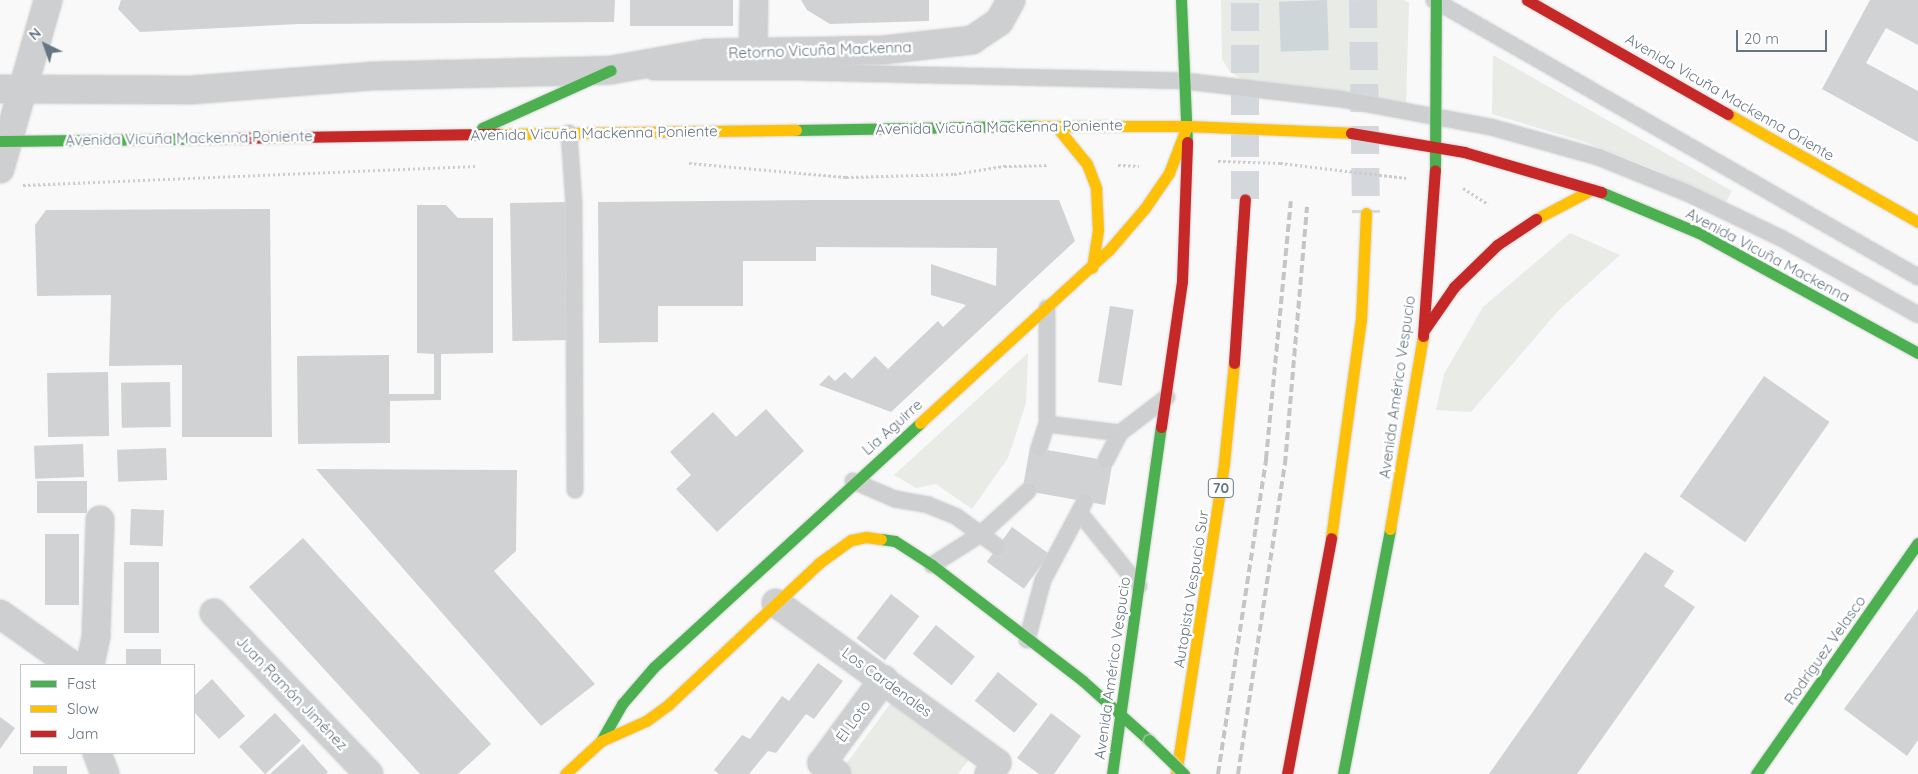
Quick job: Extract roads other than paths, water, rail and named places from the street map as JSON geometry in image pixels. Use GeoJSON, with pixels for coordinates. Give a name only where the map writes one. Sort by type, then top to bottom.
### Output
{"type":"FeatureCollection","features":[{"type":"Feature","properties":{"kind":"main road","name":"Avenida Américo Vespucio"},"geometry":{"type":"LineString","coordinates":[[1112,774],[1182,281],[1188,162],[1180,0]]}},
{"type":"Feature","properties":{"kind":"main road","name":"Avenida Américo Vespucio"},"geometry":{"type":"LineString","coordinates":[[1343,774],[1406,442],[1424,330],[1437,146],[1436,0]]}},
{"type":"Feature","properties":{"kind":"main road","name":"Avenida Vicuña Mackenna Oriente"},"geometry":{"type":"LineString","coordinates":[[1527,0],[1918,222]]}},
{"type":"Feature","properties":{"kind":"main road"},"geometry":{"type":"LineString","coordinates":[[1541,0],[1559,17]]}},
{"type":"Feature","properties":{"kind":"main road"},"geometry":{"type":"LineString","coordinates":[[464,134],[536,106],[611,70]]}},
{"type":"Feature","properties":{"kind":"main road"},"geometry":{"type":"LineString","coordinates":[[1056,126],[1087,164],[1098,206],[1092,268]]}},
{"type":"Feature","properties":{"kind":"main road","name":"Avenida Vicuña Mackenna Poniente"},"geometry":{"type":"LineString","coordinates":[[5,141],[1056,126],[1187,126]]}},
{"type":"Feature","properties":{"kind":"main road","name":"Avenida Vicuña Mackenna"},"geometry":{"type":"LineString","coordinates":[[1187,126],[1336,131],[1437,146],[1516,165],[1593,189],[1699,233],[1918,353]]}},
{"type":"Feature","properties":{"kind":"main road","name":"Lia Aguirre"},"geometry":{"type":"LineString","coordinates":[[565,774],[601,741],[637,684],[853,482],[1092,268],[1145,208],[1173,164],[1187,126]]}},
{"type":"Feature","properties":{"kind":"main road"},"geometry":{"type":"LineString","coordinates":[[1424,330],[1454,287],[1497,245],[1545,213],[1593,189]]}},
{"type":"Feature","properties":{"kind":"main road","name":"Autopista Vespucio Sur"},"geometry":{"type":"LineString","coordinates":[[1176,774],[1224,463],[1240,302],[1244,199]]}},
{"type":"Feature","properties":{"kind":"main road"},"geometry":{"type":"LineString","coordinates":[[1287,774],[1332,532],[1350,417],[1362,320],[1366,213]]}},
{"type":"Feature","properties":{"kind":"main road","name":"Lia Aguirre"},"geometry":{"type":"LineString","coordinates":[[601,741],[646,721],[668,705],[819,564],[850,540],[866,537],[895,541],[932,565],[1120,713],[1184,774]]}},
{"type":"Feature","properties":{"kind":"main road","name":"Rodríguez Velasco"},"geometry":{"type":"LineString","coordinates":[[1756,774],[1918,543]]}},
{"type":"Feature","properties":{"kind":"street"},"geometry":{"type":"LineString","coordinates":[[10,177],[5,141],[11,89],[48,0]]}},
{"type":"Feature","properties":{"kind":"street"},"geometry":{"type":"LineString","coordinates":[[753,52],[754,0]]}},
{"type":"Feature","properties":{"kind":"street","name":"Retorno Vicuña Mackenna"},"geometry":{"type":"LineString","coordinates":[[611,70],[680,56],[753,52],[883,50],[972,40],[998,22],[1011,0]]}},
{"type":"Feature","properties":{"kind":"street"},"geometry":{"type":"LineString","coordinates":[[11,89],[190,90],[370,76],[611,70]]}},
{"type":"Feature","properties":{"kind":"street"},"geometry":{"type":"LineString","coordinates":[[90,664],[96,636],[100,520]]}},
{"type":"Feature","properties":{"kind":"street","name":"Los Cardenales"},"geometry":{"type":"LineString","coordinates":[[776,603],[884,679],[993,768]]}},
{"type":"Feature","properties":{"kind":"street","name":"Juan Ramón Jiménez"},"geometry":{"type":"LineString","coordinates":[[214,613],[369,774]]}},
{"type":"Feature","properties":{"kind":"street"},"geometry":{"type":"LineString","coordinates":[[0,614],[71,664]]}},
{"type":"Feature","properties":{"kind":"street","name":"El Loto"},"geometry":{"type":"LineString","coordinates":[[830,768],[884,679]]}},
{"type":"Feature","properties":{"kind":"lane"},"geometry":{"type":"LineString","coordinates":[[1436,0],[1918,276]]}},
{"type":"Feature","properties":{"kind":"lane"},"geometry":{"type":"LineString","coordinates":[[611,70],[1185,81],[1278,90],[1437,116],[1534,137],[1598,158],[1687,193],[1781,238],[1918,315]]}},
{"type":"Feature","properties":{"kind":"lane"},"geometry":{"type":"LineString","coordinates":[[569,133],[574,204],[575,490]]}},
{"type":"Feature","properties":{"kind":"lane"},"geometry":{"type":"LineString","coordinates":[[1039,448],[1047,424],[1047,308]]}},
{"type":"Feature","properties":{"kind":"lane"},"geometry":{"type":"LineString","coordinates":[[1106,460],[1120,433],[1166,397]]}},
{"type":"Feature","properties":{"kind":"lane"},"geometry":{"type":"LineString","coordinates":[[1047,424],[1120,433]]}},
{"type":"Feature","properties":{"kind":"lane"},"geometry":{"type":"LineString","coordinates":[[853,482],[896,499],[928,504],[981,534],[998,546]]}},
{"type":"Feature","properties":{"kind":"lane"},"geometry":{"type":"LineString","coordinates":[[932,565],[981,534],[1028,492]]}},
{"type":"Feature","properties":{"kind":"lane"},"geometry":{"type":"LineString","coordinates":[[1027,640],[1038,577],[1082,506],[1139,586]]}},
{"type":"Feature","properties":{"kind":"tunnel"},"geometry":{"type":"LineString","coordinates":[[1245,0],[1245,199]]}},
{"type":"Feature","properties":{"kind":"tunnel"},"geometry":{"type":"LineString","coordinates":[[1363,0],[1366,213]]}},
{"type":"Feature","properties":{"kind":"railway"},"geometry":{"type":"LineString","coordinates":[[1218,774],[1266,459],[1291,201]]}},
{"type":"Feature","properties":{"kind":"railway"},"geometry":{"type":"LineString","coordinates":[[1238,774],[1285,464],[1307,207]]}}]}
